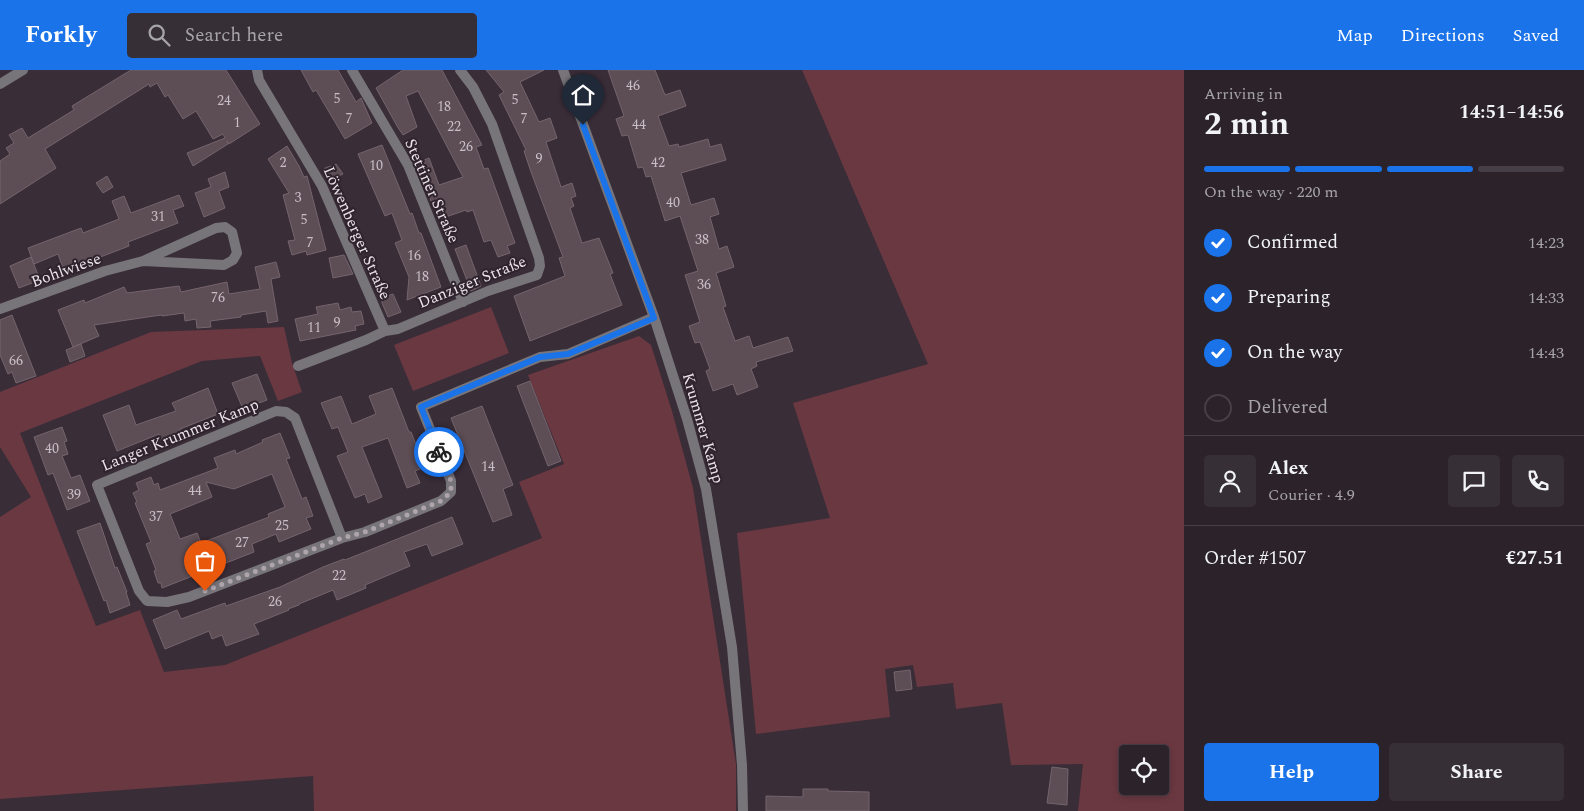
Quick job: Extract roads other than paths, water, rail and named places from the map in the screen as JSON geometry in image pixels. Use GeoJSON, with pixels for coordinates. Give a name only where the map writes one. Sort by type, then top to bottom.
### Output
{"type":"FeatureCollection","features":[{"type":"Feature","properties":{"kind":"street"},"geometry":{"type":"LineString","coordinates":[[0,84],[24,70]]}},
{"type":"Feature","properties":{"kind":"street","name":"Löwenberger Straße"},"geometry":{"type":"LineString","coordinates":[[257,70],[259,80],[322,186],[385,331]]}},
{"type":"Feature","properties":{"kind":"street","name":"Stettiner Straße"},"geometry":{"type":"LineString","coordinates":[[352,70],[408,165],[463,302]]}},
{"type":"Feature","properties":{"kind":"street","name":"Danziger Straße"},"geometry":{"type":"LineString","coordinates":[[298,366],[385,331],[398,329],[488,291],[537,274],[540,266],[539,258],[492,124],[476,93],[460,70]]}},
{"type":"Feature","properties":{"kind":"street","name":"Krummer Kamp"},"geometry":{"type":"LineString","coordinates":[[563,70],[654,318],[687,419],[706,489],[732,647],[742,765],[743,811]]}},
{"type":"Feature","properties":{"kind":"street","name":"Bohlwiese"},"geometry":{"type":"LineString","coordinates":[[0,309],[105,271],[143,261],[216,228],[225,227],[232,232],[237,253],[233,260],[224,265],[143,261]]}},
{"type":"Feature","properties":{"kind":"street","name":"Langer Krummer Kamp"},"geometry":{"type":"LineString","coordinates":[[342,538],[295,418],[286,412],[276,411],[97,485],[139,591],[147,601],[167,602],[189,597],[342,538],[365,532],[441,501],[451,492],[451,481],[421,407],[540,357],[568,354],[654,318]]}}]}
